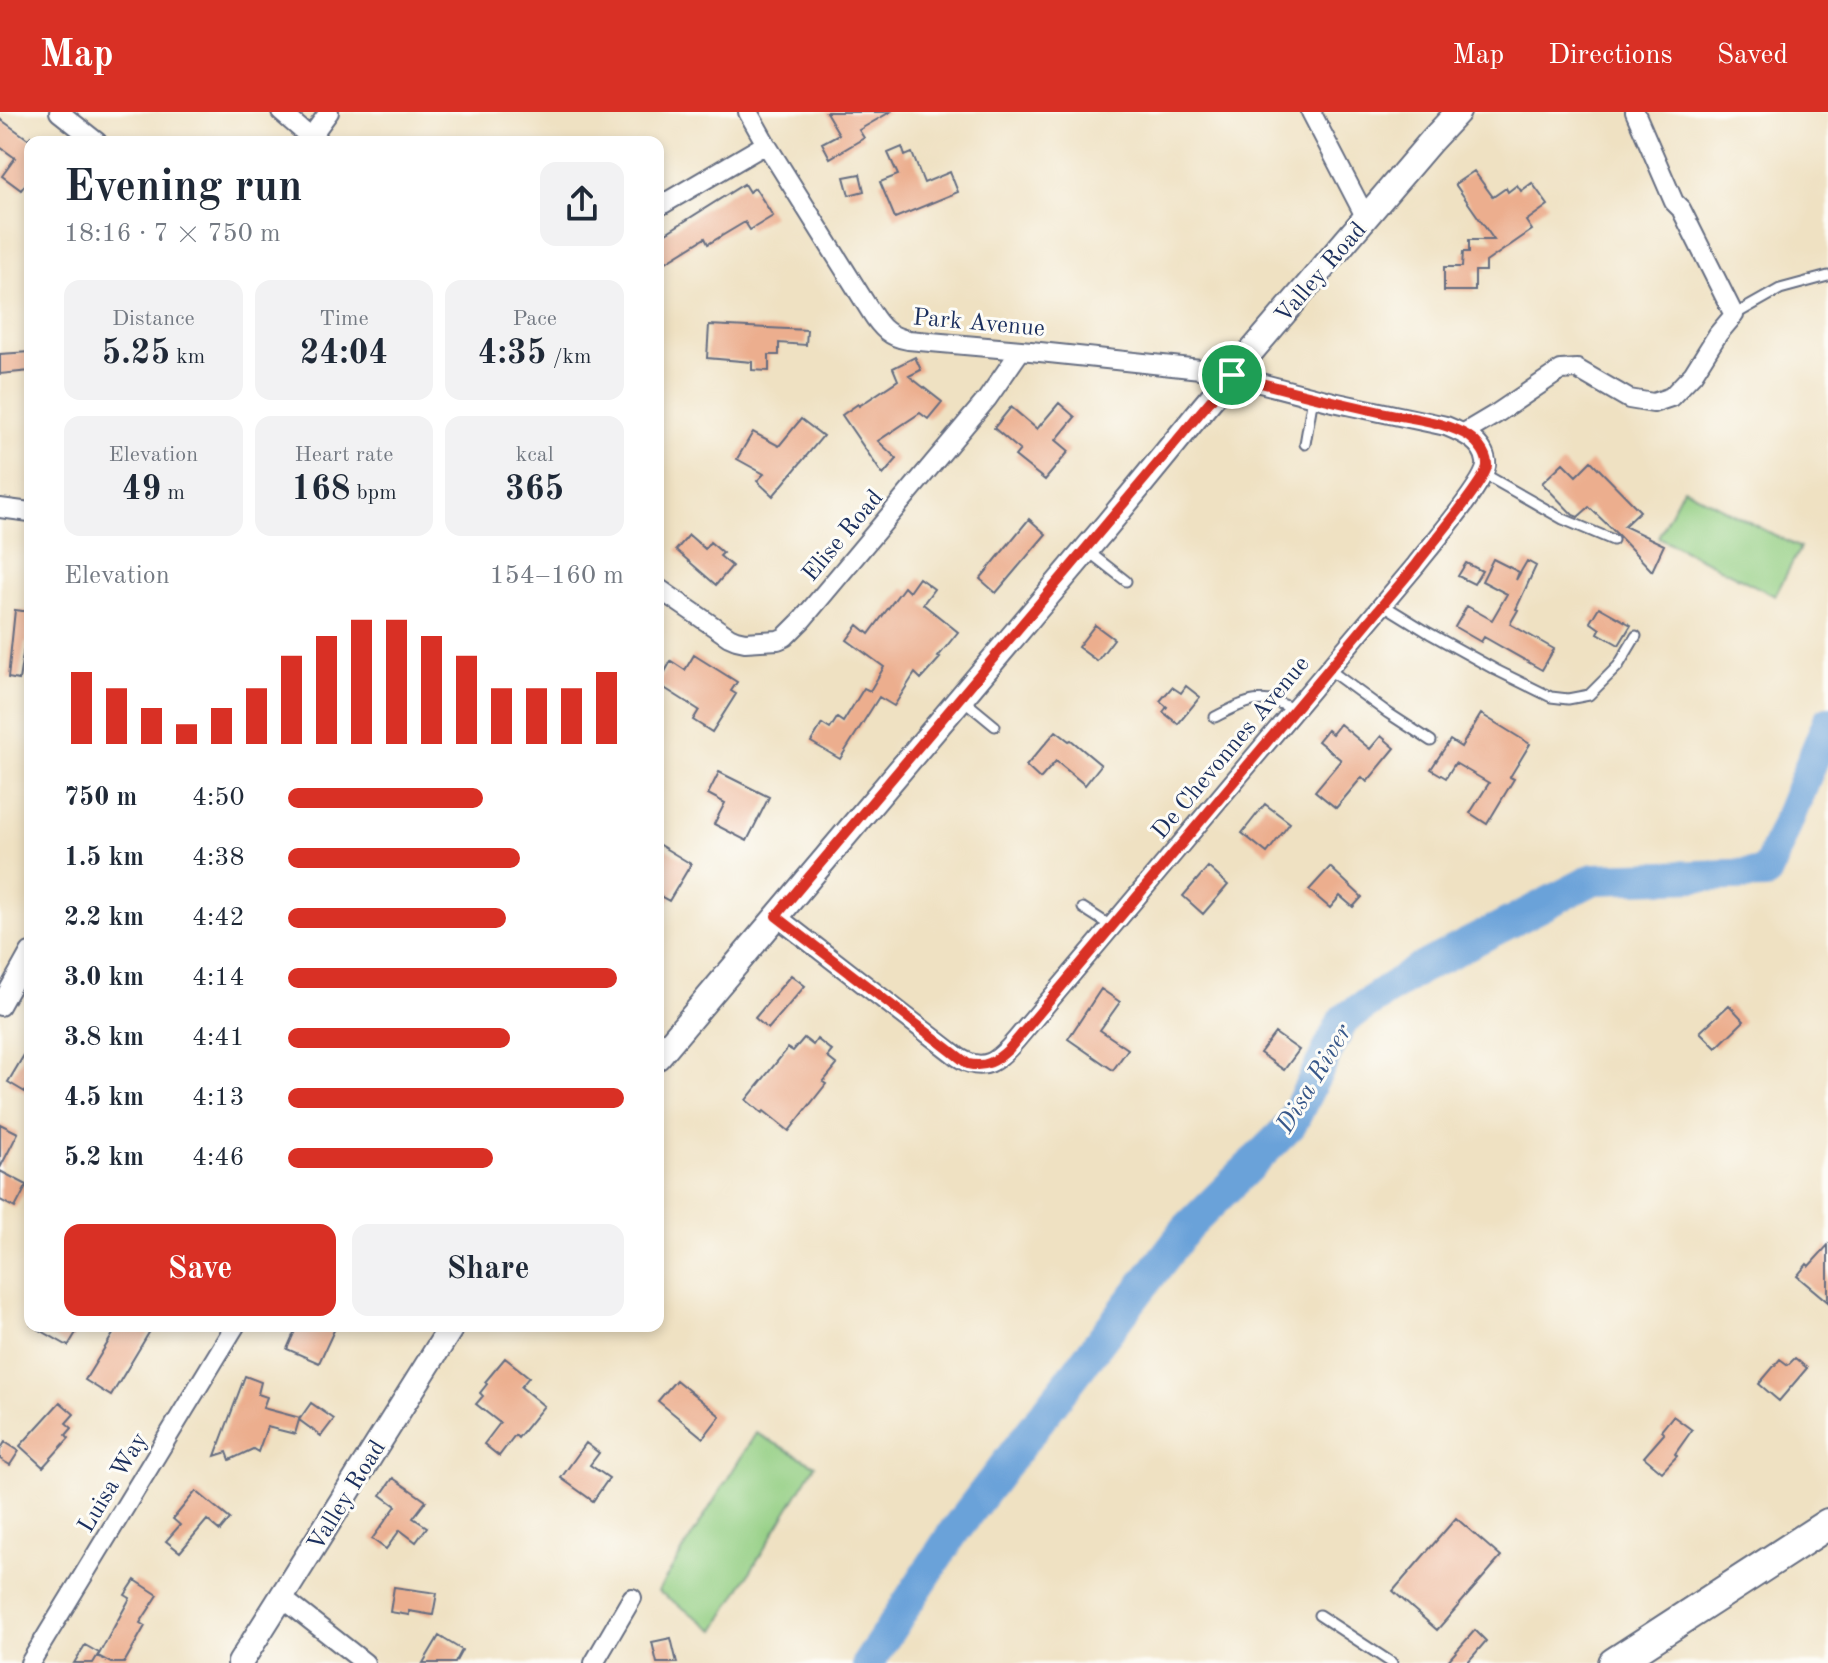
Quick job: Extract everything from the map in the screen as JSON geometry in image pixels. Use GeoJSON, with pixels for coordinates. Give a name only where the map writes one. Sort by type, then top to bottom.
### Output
{"type":"FeatureCollection","features":[{"type":"Feature","properties":{"kind":"main road"},"geometry":{"type":"LineString","coordinates":[[1614,1663],[1828,1525]]}},
{"type":"Feature","properties":{"kind":"street"},"geometry":{"type":"LineString","coordinates":[[59,112],[89,136]]}},
{"type":"Feature","properties":{"kind":"street"},"geometry":{"type":"LineString","coordinates":[[281,112],[305,136]]}},
{"type":"Feature","properties":{"kind":"street"},"geometry":{"type":"LineString","coordinates":[[312,136],[329,112]]}},
{"type":"Feature","properties":{"kind":"street","name":"Park Avenue"},"geometry":{"type":"LineString","coordinates":[[748,112],[871,312],[886,331],[898,339],[1210,370],[1232,375]]}},
{"type":"Feature","properties":{"kind":"street"},"geometry":{"type":"LineString","coordinates":[[1311,112],[1366,218]]}},
{"type":"Feature","properties":{"kind":"street","name":"Valley Road"},"geometry":{"type":"LineString","coordinates":[[664,1050],[1204,407],[1458,112]]}},
{"type":"Feature","properties":{"kind":"street"},"geometry":{"type":"LineString","coordinates":[[1464,433],[1561,370],[1577,369],[1629,399],[1653,403],[1671,397],[1693,374],[1734,315],[1681,209],[1674,202],[1635,112]]}},
{"type":"Feature","properties":{"kind":"street"},"geometry":{"type":"LineString","coordinates":[[664,204],[766,144]]}},
{"type":"Feature","properties":{"kind":"street","name":"Elise Road"},"geometry":{"type":"LineString","coordinates":[[664,592],[729,637],[745,642],[768,642],[785,637],[987,399],[1021,350]]}},
{"type":"Feature","properties":{"kind":"street"},"geometry":{"type":"LineString","coordinates":[[1232,375],[1313,397],[1427,421],[1464,433],[1483,452],[1486,462],[1484,474]]}},
{"type":"Feature","properties":{"kind":"street","name":"De Chevonnes Avenue"},"geometry":{"type":"LineString","coordinates":[[776,916],[968,1064],[995,1061],[1009,1049],[1328,669],[1468,498],[1484,474]]}},
{"type":"Feature","properties":{"kind":"street"},"geometry":{"type":"LineString","coordinates":[[0,508],[24,511]]}},
{"type":"Feature","properties":{"kind":"street"},"geometry":{"type":"LineString","coordinates":[[0,1006],[24,963]]}},
{"type":"Feature","properties":{"kind":"street","name":"Luisa Way"},"geometry":{"type":"LineString","coordinates":[[30,1663],[231,1332]]}},
{"type":"Feature","properties":{"kind":"street","name":"Valley Road"},"geometry":{"type":"LineString","coordinates":[[240,1663],[448,1332]]}},
{"type":"Feature","properties":{"kind":"street"},"geometry":{"type":"LineString","coordinates":[[281,1597],[365,1663]]}},
{"type":"Feature","properties":{"kind":"street"},"geometry":{"type":"LineString","coordinates":[[594,1663],[632,1598]]}},
{"type":"Feature","properties":{"kind":"lane"},"geometry":{"type":"LineString","coordinates":[[1734,315],[1780,289],[1828,276]]}},
{"type":"Feature","properties":{"kind":"lane"},"geometry":{"type":"LineString","coordinates":[[1305,444],[1313,397]]}},
{"type":"Feature","properties":{"kind":"lane"},"geometry":{"type":"LineString","coordinates":[[1484,474],[1563,519],[1613,540]]}},
{"type":"Feature","properties":{"kind":"lane"},"geometry":{"type":"LineString","coordinates":[[1086,550],[1126,581]]}},
{"type":"Feature","properties":{"kind":"lane"},"geometry":{"type":"LineString","coordinates":[[1382,604],[1483,663],[1551,697],[1568,699],[1589,695],[1618,666],[1636,636]]}},
{"type":"Feature","properties":{"kind":"lane"},"geometry":{"type":"LineString","coordinates":[[1328,669],[1431,741]]}},
{"type":"Feature","properties":{"kind":"lane"},"geometry":{"type":"LineString","coordinates":[[961,698],[995,726]]}},
{"type":"Feature","properties":{"kind":"lane"},"geometry":{"type":"LineString","coordinates":[[1215,717],[1261,699],[1282,703],[1293,709]]}},
{"type":"Feature","properties":{"kind":"lane"},"geometry":{"type":"LineString","coordinates":[[1083,908],[1111,926]]}},
{"type":"Feature","properties":{"kind":"lane"},"geometry":{"type":"LineString","coordinates":[[1319,1615],[1392,1663]]}},
{"type":"Feature","properties":{"kind":"green space"},"geometry":{"type":"Polygon","coordinates":[[[1683,488],[1800,548],[1775,596],[1658,537],[1683,488]]]}},
{"type":"Feature","properties":{"kind":"green space"},"geometry":{"type":"Polygon","coordinates":[[[756,1433],[815,1465],[715,1630],[658,1591],[756,1433]]]}},
{"type":"Feature","properties":{"kind":"building"},"geometry":{"type":"Polygon","coordinates":[[[826,112],[890,112],[859,130],[864,138],[830,158],[822,143],[839,134],[826,112]]]}},
{"type":"Feature","properties":{"kind":"building"},"geometry":{"type":"Polygon","coordinates":[[[0,119],[24,136],[24,186],[21,190],[2,176],[15,158],[0,147],[0,119]]]}},
{"type":"Feature","properties":{"kind":"building"},"geometry":{"type":"Polygon","coordinates":[[[902,147],[905,156],[912,153],[924,183],[950,172],[958,192],[895,218],[880,182],[898,175],[888,153],[902,147]]]}},
{"type":"Feature","properties":{"kind":"building"},"geometry":{"type":"Polygon","coordinates":[[[1474,171],[1493,197],[1506,188],[1508,192],[1517,185],[1521,191],[1532,183],[1548,205],[1526,221],[1532,230],[1486,262],[1486,271],[1475,271],[1475,291],[1444,291],[1444,267],[1462,267],[1463,252],[1469,252],[1469,240],[1494,240],[1455,184],[1474,171]]]}},
{"type":"Feature","properties":{"kind":"building"},"geometry":{"type":"Polygon","coordinates":[[[860,174],[864,191],[849,195],[844,177],[860,174]]]}},
{"type":"Feature","properties":{"kind":"building"},"geometry":{"type":"Polygon","coordinates":[[[744,184],[749,192],[755,188],[773,216],[750,230],[745,222],[708,244],[705,238],[664,263],[664,234],[744,184]]]}},
{"type":"Feature","properties":{"kind":"building"},"geometry":{"type":"Polygon","coordinates":[[[709,325],[807,330],[806,345],[779,343],[779,355],[769,355],[769,371],[752,370],[752,362],[707,358],[709,325]]]}},
{"type":"Feature","properties":{"kind":"building"},"geometry":{"type":"Polygon","coordinates":[[[24,352],[24,372],[0,374],[0,354],[24,352]]]}},
{"type":"Feature","properties":{"kind":"building"},"geometry":{"type":"Polygon","coordinates":[[[915,357],[921,370],[909,376],[942,402],[928,419],[920,413],[878,441],[897,459],[883,475],[842,415],[898,380],[893,368],[915,357]]]}},
{"type":"Feature","properties":{"kind":"building"},"geometry":{"type":"Polygon","coordinates":[[[1059,403],[1075,417],[1056,440],[1069,451],[1045,480],[1015,456],[1020,450],[994,428],[1011,407],[1037,429],[1059,403]]]}},
{"type":"Feature","properties":{"kind":"building"},"geometry":{"type":"Polygon","coordinates":[[[801,419],[823,436],[773,496],[757,481],[764,474],[737,459],[753,432],[779,446],[801,419]]]}},
{"type":"Feature","properties":{"kind":"building"},"geometry":{"type":"Polygon","coordinates":[[[1591,461],[1640,511],[1624,526],[1664,545],[1652,571],[1589,507],[1578,517],[1573,515],[1542,483],[1563,463],[1576,476],[1591,461]]]}},
{"type":"Feature","properties":{"kind":"building"},"geometry":{"type":"Polygon","coordinates":[[[1029,519],[1046,534],[996,593],[980,579],[1029,519]]]}},
{"type":"Feature","properties":{"kind":"building"},"geometry":{"type":"Polygon","coordinates":[[[689,535],[705,549],[710,542],[732,566],[716,585],[676,550],[689,535]]]}},
{"type":"Feature","properties":{"kind":"building"},"geometry":{"type":"Polygon","coordinates":[[[1493,559],[1519,572],[1516,580],[1527,561],[1536,566],[1510,624],[1554,649],[1542,670],[1484,637],[1481,642],[1455,627],[1467,606],[1492,620],[1507,594],[1482,581],[1493,559]]]}},
{"type":"Feature","properties":{"kind":"building"},"geometry":{"type":"Polygon","coordinates":[[[1466,563],[1482,571],[1474,584],[1458,576],[1466,563]]]}},
{"type":"Feature","properties":{"kind":"building"},"geometry":{"type":"Polygon","coordinates":[[[919,578],[934,589],[923,604],[958,632],[921,679],[915,673],[894,706],[879,697],[840,759],[811,742],[822,724],[830,729],[837,718],[843,722],[864,688],[870,691],[884,667],[847,640],[858,625],[869,634],[904,587],[909,592],[919,578]]]}},
{"type":"Feature","properties":{"kind":"building"},"geometry":{"type":"Polygon","coordinates":[[[1599,607],[1631,625],[1619,645],[1598,633],[1600,629],[1590,622],[1599,607]]]}},
{"type":"Feature","properties":{"kind":"building"},"geometry":{"type":"Polygon","coordinates":[[[15,610],[24,611],[24,648],[19,680],[8,678],[15,610]]]}},
{"type":"Feature","properties":{"kind":"building"},"geometry":{"type":"Polygon","coordinates":[[[1095,625],[1114,639],[1097,661],[1078,647],[1095,625]]]}},
{"type":"Feature","properties":{"kind":"building"},"geometry":{"type":"Polygon","coordinates":[[[694,655],[737,682],[731,691],[736,694],[712,732],[693,720],[699,710],[664,688],[664,673],[671,661],[685,670],[694,655]]]}},
{"type":"Feature","properties":{"kind":"building"},"geometry":{"type":"Polygon","coordinates":[[[1186,686],[1200,697],[1178,724],[1163,712],[1167,707],[1160,701],[1172,687],[1181,693],[1186,686]]]}},
{"type":"Feature","properties":{"kind":"building"},"geometry":{"type":"Polygon","coordinates":[[[1481,714],[1530,744],[1510,777],[1514,779],[1487,824],[1470,813],[1489,783],[1455,763],[1446,778],[1431,769],[1450,740],[1461,747],[1481,714]]]}},
{"type":"Feature","properties":{"kind":"building"},"geometry":{"type":"Polygon","coordinates":[[[1340,724],[1370,749],[1381,736],[1395,748],[1367,782],[1362,777],[1336,808],[1315,791],[1341,760],[1318,741],[1327,730],[1332,734],[1340,724]]]}},
{"type":"Feature","properties":{"kind":"building"},"geometry":{"type":"Polygon","coordinates":[[[1056,731],[1101,765],[1085,785],[1056,761],[1040,779],[1026,766],[1056,731]]]}},
{"type":"Feature","properties":{"kind":"building"},"geometry":{"type":"Polygon","coordinates":[[[719,772],[769,797],[747,841],[714,824],[725,803],[708,794],[719,772]]]}},
{"type":"Feature","properties":{"kind":"building"},"geometry":{"type":"Polygon","coordinates":[[[1265,804],[1290,823],[1267,853],[1242,833],[1265,804]]]}},
{"type":"Feature","properties":{"kind":"building"},"geometry":{"type":"Polygon","coordinates":[[[664,848],[691,864],[669,901],[664,898],[664,848]]]}},
{"type":"Feature","properties":{"kind":"building"},"geometry":{"type":"Polygon","coordinates":[[[1208,867],[1228,885],[1203,914],[1183,896],[1208,867]]]}},
{"type":"Feature","properties":{"kind":"building"},"geometry":{"type":"Polygon","coordinates":[[[1330,867],[1362,897],[1353,907],[1340,896],[1330,908],[1309,890],[1330,867]]]}},
{"type":"Feature","properties":{"kind":"building"},"geometry":{"type":"Polygon","coordinates":[[[791,975],[805,986],[768,1029],[755,1018],[791,975]]]}},
{"type":"Feature","properties":{"kind":"building"},"geometry":{"type":"Polygon","coordinates":[[[1101,989],[1120,1002],[1100,1030],[1128,1049],[1113,1070],[1068,1039],[1101,989]]]}},
{"type":"Feature","properties":{"kind":"building"},"geometry":{"type":"Polygon","coordinates":[[[1729,1005],[1744,1021],[1716,1048],[1700,1032],[1729,1005]]]}},
{"type":"Feature","properties":{"kind":"building"},"geometry":{"type":"Polygon","coordinates":[[[1275,1033],[1299,1050],[1284,1070],[1260,1053],[1275,1033]]]}},
{"type":"Feature","properties":{"kind":"building"},"geometry":{"type":"Polygon","coordinates":[[[804,1038],[813,1045],[817,1039],[832,1051],[827,1057],[837,1065],[789,1131],[746,1100],[788,1048],[793,1051],[804,1038]]]}},
{"type":"Feature","properties":{"kind":"building"},"geometry":{"type":"Polygon","coordinates":[[[24,1055],[24,1091],[8,1082],[24,1055]]]}},
{"type":"Feature","properties":{"kind":"building"},"geometry":{"type":"Polygon","coordinates":[[[0,1124],[18,1133],[0,1168],[0,1124]]]}},
{"type":"Feature","properties":{"kind":"building"},"geometry":{"type":"Polygon","coordinates":[[[0,1171],[24,1183],[24,1191],[15,1208],[0,1200],[0,1171]]]}},
{"type":"Feature","properties":{"kind":"building"},"geometry":{"type":"Polygon","coordinates":[[[1828,1245],[1828,1302],[1797,1276],[1828,1245]]]}},
{"type":"Feature","properties":{"kind":"building"},"geometry":{"type":"Polygon","coordinates":[[[44,1332],[76,1332],[68,1346],[44,1332]]]}},
{"type":"Feature","properties":{"kind":"building"},"geometry":{"type":"Polygon","coordinates":[[[114,1332],[149,1332],[111,1396],[85,1380],[114,1332]]]}},
{"type":"Feature","properties":{"kind":"building"},"geometry":{"type":"Polygon","coordinates":[[[294,1332],[333,1332],[319,1363],[287,1349],[294,1332]]]}},
{"type":"Feature","properties":{"kind":"building"},"geometry":{"type":"Polygon","coordinates":[[[505,1358],[529,1377],[521,1387],[544,1406],[499,1456],[484,1444],[500,1423],[476,1404],[483,1396],[480,1393],[487,1384],[485,1382],[505,1358]]]}},
{"type":"Feature","properties":{"kind":"building"},"geometry":{"type":"Polygon","coordinates":[[[1795,1358],[1807,1368],[1779,1401],[1759,1384],[1780,1359],[1788,1365],[1795,1358]]]}},
{"type":"Feature","properties":{"kind":"building"},"geometry":{"type":"Polygon","coordinates":[[[245,1376],[261,1382],[258,1394],[267,1397],[263,1408],[300,1418],[295,1434],[267,1427],[258,1452],[253,1449],[230,1460],[227,1452],[215,1456],[245,1376]]]}},
{"type":"Feature","properties":{"kind":"building"},"geometry":{"type":"Polygon","coordinates":[[[676,1380],[720,1416],[703,1438],[658,1401],[676,1380]]]}},
{"type":"Feature","properties":{"kind":"building"},"geometry":{"type":"Polygon","coordinates":[[[60,1402],[74,1414],[66,1423],[72,1428],[66,1435],[69,1438],[43,1467],[20,1446],[60,1402]]]}},
{"type":"Feature","properties":{"kind":"building"},"geometry":{"type":"Polygon","coordinates":[[[311,1403],[334,1419],[321,1436],[299,1420],[311,1403]]]}},
{"type":"Feature","properties":{"kind":"building"},"geometry":{"type":"Polygon","coordinates":[[[1673,1416],[1692,1430],[1675,1454],[1677,1456],[1662,1472],[1644,1457],[1664,1434],[1661,1431],[1673,1416]]]}},
{"type":"Feature","properties":{"kind":"building"},"geometry":{"type":"Polygon","coordinates":[[[5,1442],[19,1451],[10,1465],[0,1459],[0,1450],[5,1442]]]}},
{"type":"Feature","properties":{"kind":"building"},"geometry":{"type":"Polygon","coordinates":[[[586,1443],[599,1453],[590,1465],[609,1478],[593,1501],[561,1478],[586,1443]]]}},
{"type":"Feature","properties":{"kind":"building"},"geometry":{"type":"Polygon","coordinates":[[[393,1478],[426,1501],[413,1518],[427,1527],[416,1542],[400,1530],[386,1549],[372,1539],[396,1506],[381,1495],[393,1478]]]}},
{"type":"Feature","properties":{"kind":"building"},"geometry":{"type":"Polygon","coordinates":[[[196,1491],[230,1519],[220,1531],[207,1520],[180,1552],[166,1541],[180,1525],[173,1519],[196,1491]]]}},
{"type":"Feature","properties":{"kind":"building"},"geometry":{"type":"Polygon","coordinates":[[[1456,1518],[1501,1557],[1437,1630],[1393,1591],[1456,1518]]]}},
{"type":"Feature","properties":{"kind":"building"},"geometry":{"type":"Polygon","coordinates":[[[135,1580],[158,1595],[140,1623],[145,1626],[124,1663],[111,1663],[98,1656],[130,1598],[125,1595],[135,1580]]]}},
{"type":"Feature","properties":{"kind":"building"},"geometry":{"type":"Polygon","coordinates":[[[394,1587],[437,1593],[433,1615],[390,1612],[394,1587]]]}},
{"type":"Feature","properties":{"kind":"building"},"geometry":{"type":"Polygon","coordinates":[[[1475,1630],[1486,1641],[1467,1663],[1446,1663],[1475,1630]]]}},
{"type":"Feature","properties":{"kind":"building"},"geometry":{"type":"Polygon","coordinates":[[[439,1636],[462,1650],[455,1663],[423,1663],[439,1636]]]}},
{"type":"Feature","properties":{"kind":"building"},"geometry":{"type":"Polygon","coordinates":[[[671,1638],[677,1663],[657,1663],[652,1642],[671,1638]]]}},
{"type":"Feature","properties":{"kind":"building"},"geometry":{"type":"Polygon","coordinates":[[[85,1645],[99,1653],[93,1663],[74,1663],[85,1645]]]}},
{"type":"Feature","properties":{"kind":"waterway","name":"Disa River"},"geometry":{"type":"LineString","coordinates":[[868,1663],[955,1530],[1187,1228],[1291,1125],[1343,1020],[1419,969],[1594,879],[1766,874],[1828,722]]}},
{"type":"Feature","properties":{"kind":"route"},"geometry":{"type":"LineString","coordinates":[[1232,375],[1333,402],[1446,426],[1468,435],[1475,442],[1486,458],[1486,470],[1416,565],[1009,1049],[995,1061],[968,1064],[776,916],[1232,375]]}}]}
